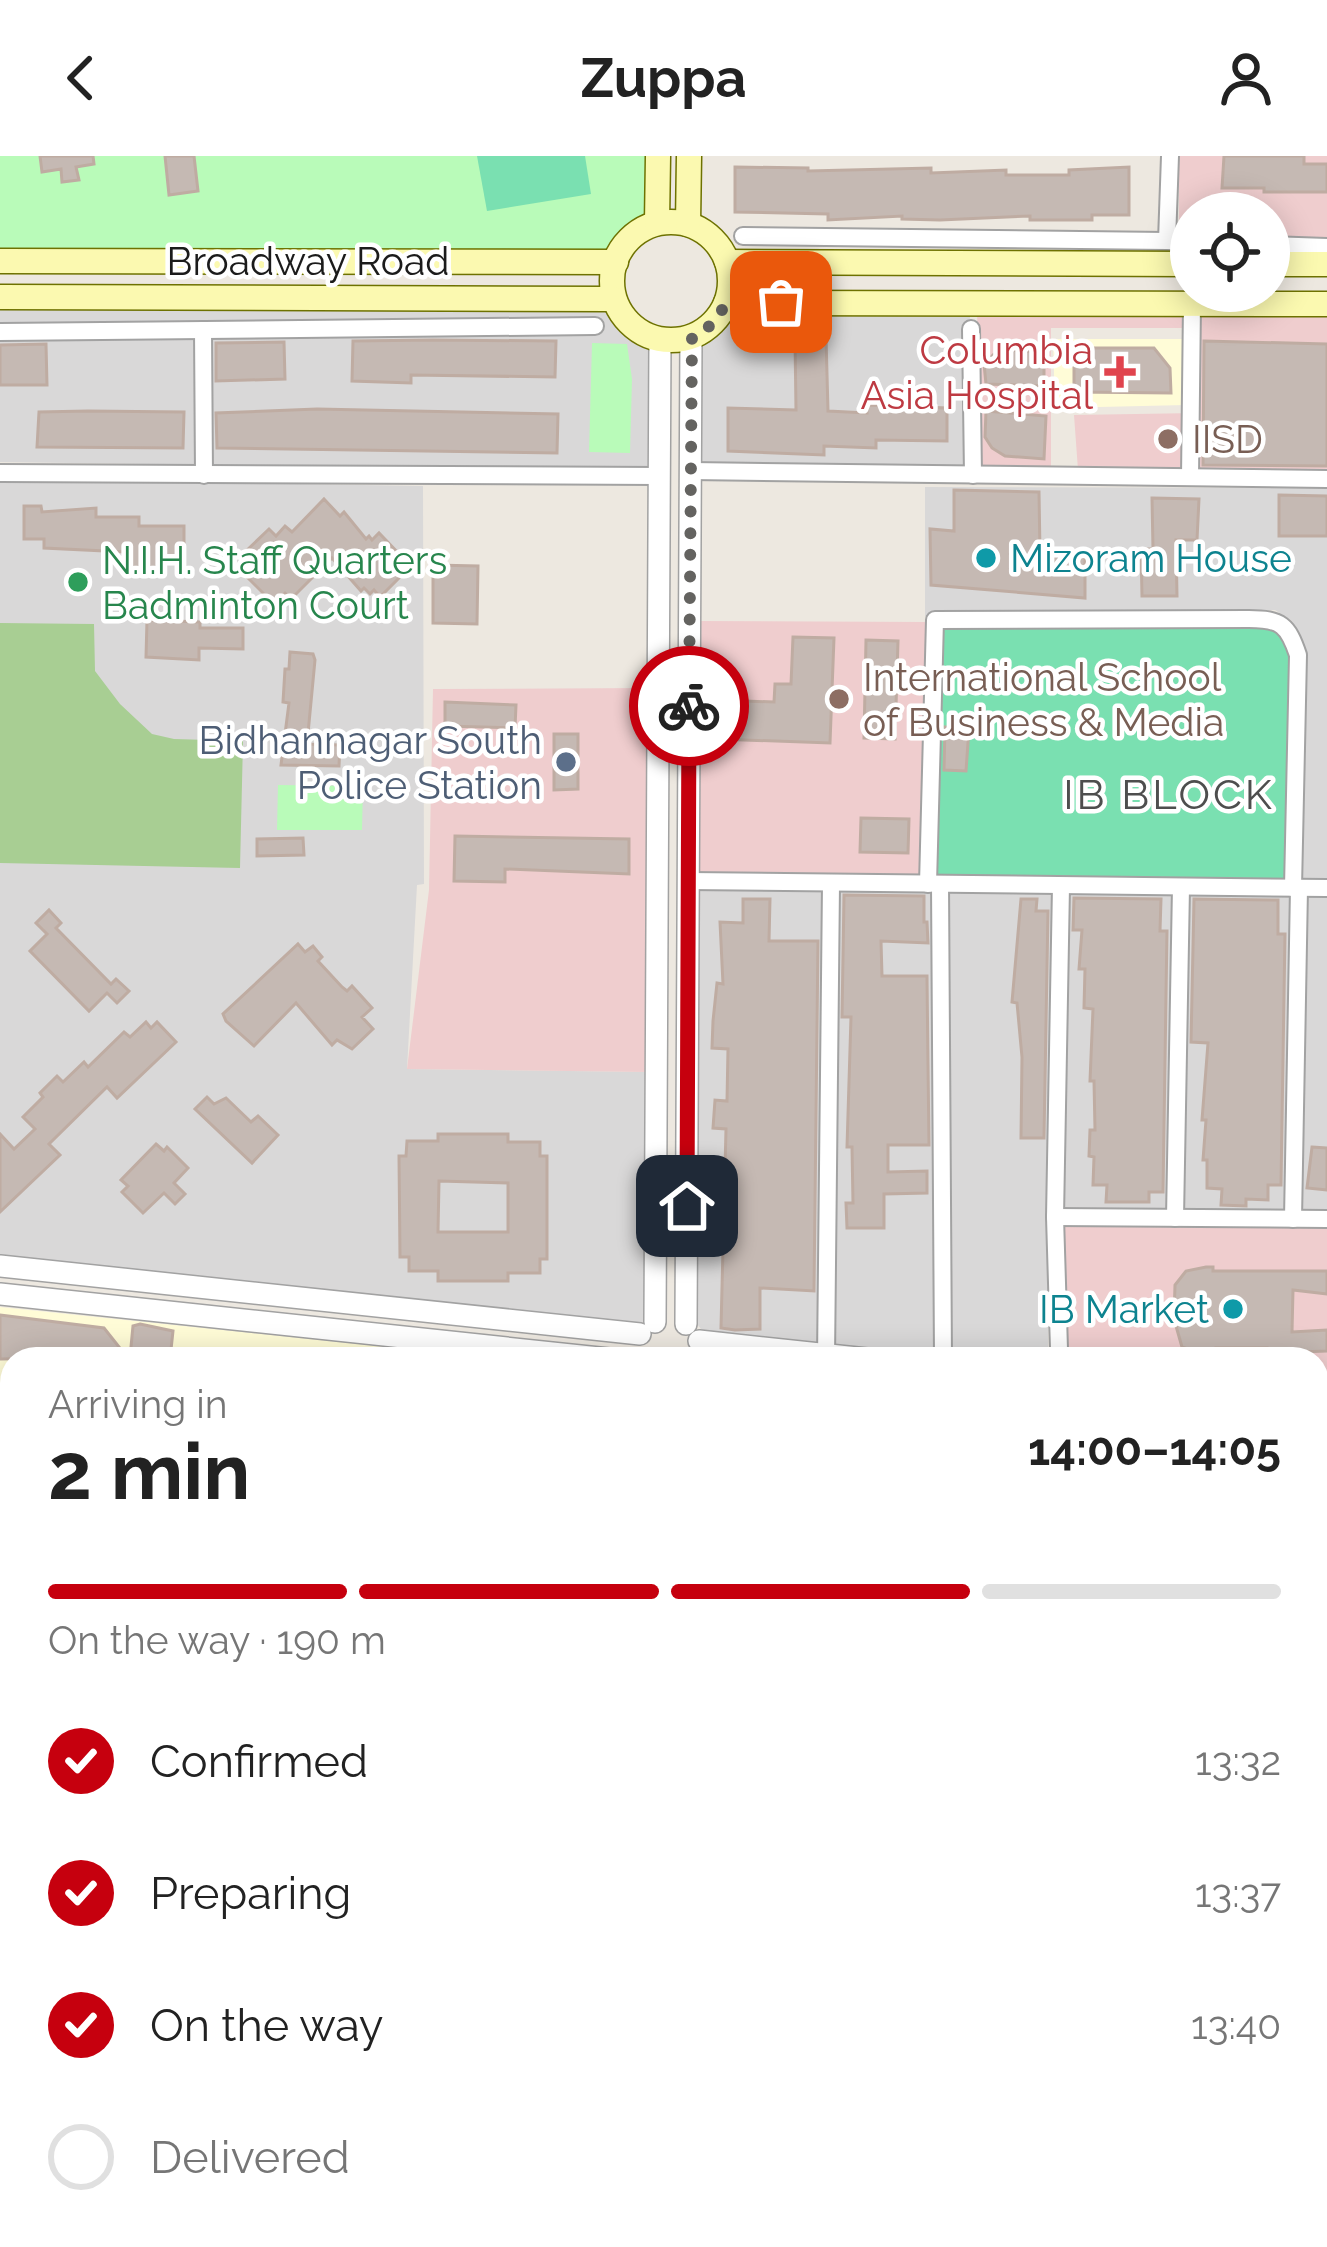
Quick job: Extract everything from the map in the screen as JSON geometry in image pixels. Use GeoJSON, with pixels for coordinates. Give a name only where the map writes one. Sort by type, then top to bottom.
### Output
{"type":"FeatureCollection","features":[{"type":"Feature","properties":{"kind":"main road"},"geometry":{"type":"LineString","coordinates":[[657,223],[658,156]]}},
{"type":"Feature","properties":{"kind":"main road"},"geometry":{"type":"LineString","coordinates":[[688,224],[689,156]]}},
{"type":"Feature","properties":{"kind":"main road"},"geometry":{"type":"LineString","coordinates":[[657,223],[688,224],[708,234],[727,262],[731,287],[727,302],[713,324],[692,337],[660,339],[637,329],[613,299],[616,262],[627,243],[657,223]]}},
{"type":"Feature","properties":{"kind":"main road","name":"Broadway Road"},"geometry":{"type":"LineString","coordinates":[[0,261],[616,262]]}},
{"type":"Feature","properties":{"kind":"main road"},"geometry":{"type":"LineString","coordinates":[[727,262],[1170,264]]}},
{"type":"Feature","properties":{"kind":"main road"},"geometry":{"type":"LineString","coordinates":[[1290,264],[1327,265]]}},
{"type":"Feature","properties":{"kind":"main road","name":"Broadway Road"},"geometry":{"type":"LineString","coordinates":[[0,297],[613,299]]}},
{"type":"Feature","properties":{"kind":"main road"},"geometry":{"type":"LineString","coordinates":[[727,302],[1170,304]]}},
{"type":"Feature","properties":{"kind":"main road"},"geometry":{"type":"LineString","coordinates":[[1290,304],[1327,304]]}},
{"type":"Feature","properties":{"kind":"street"},"geometry":{"type":"LineString","coordinates":[[1167,241],[1170,156]]}},
{"type":"Feature","properties":{"kind":"street"},"geometry":{"type":"LineString","coordinates":[[743,236],[1170,241]]}},
{"type":"Feature","properties":{"kind":"street"},"geometry":{"type":"LineString","coordinates":[[1290,246],[1327,247]]}},
{"type":"Feature","properties":{"kind":"street"},"geometry":{"type":"LineString","coordinates":[[98,331],[100,297]]}},
{"type":"Feature","properties":{"kind":"street"},"geometry":{"type":"LineString","coordinates":[[1190,477],[1192,312]]}},
{"type":"Feature","properties":{"kind":"street"},"geometry":{"type":"LineString","coordinates":[[0,332],[595,326]]}},
{"type":"Feature","properties":{"kind":"street"},"geometry":{"type":"LineString","coordinates":[[971,329],[973,475]]}},
{"type":"Feature","properties":{"kind":"street"},"geometry":{"type":"LineString","coordinates":[[203,330],[204,476]]}},
{"type":"Feature","properties":{"kind":"street"},"geometry":{"type":"LineString","coordinates":[[692,337],[687,1252],[695,1341]]}},
{"type":"Feature","properties":{"kind":"street"},"geometry":{"type":"LineString","coordinates":[[640,1347],[647,1328],[655,1253],[660,339]]}},
{"type":"Feature","properties":{"kind":"street"},"geometry":{"type":"LineString","coordinates":[[691,471],[1327,479]]}},
{"type":"Feature","properties":{"kind":"street"},"geometry":{"type":"LineString","coordinates":[[0,473],[659,476]]}},
{"type":"Feature","properties":{"kind":"street"},"geometry":{"type":"LineString","coordinates":[[658,553],[689,553]]}},
{"type":"Feature","properties":{"kind":"street"},"geometry":{"type":"LineString","coordinates":[[943,1347],[934,884],[935,620],[1276,619],[1289,629],[1298,655],[1293,1219]]}},
{"type":"Feature","properties":{"kind":"street"},"geometry":{"type":"LineString","coordinates":[[688,881],[1327,888]]}},
{"type":"Feature","properties":{"kind":"street"},"geometry":{"type":"LineString","coordinates":[[826,1347],[830,884]]}},
{"type":"Feature","properties":{"kind":"street"},"geometry":{"type":"LineString","coordinates":[[1059,1347],[1055,1217],[1061,886]]}},
{"type":"Feature","properties":{"kind":"street"},"geometry":{"type":"LineString","coordinates":[[1175,1218],[1181,887]]}},
{"type":"Feature","properties":{"kind":"street"},"geometry":{"type":"LineString","coordinates":[[656,976],[688,977]]}},
{"type":"Feature","properties":{"kind":"street"},"geometry":{"type":"LineString","coordinates":[[1055,1217],[1327,1220]]}},
{"type":"Feature","properties":{"kind":"street"},"geometry":{"type":"LineString","coordinates":[[655,1253],[687,1252]]}},
{"type":"Feature","properties":{"kind":"street"},"geometry":{"type":"LineString","coordinates":[[0,1266],[647,1328],[670,1318],[695,1341],[744,1347]]}},
{"type":"Feature","properties":{"kind":"street"},"geometry":{"type":"LineString","coordinates":[[0,1294],[497,1347]]}},
{"type":"Feature","properties":{"kind":"shaded area"},"geometry":{"type":"Polygon","coordinates":[[[1179,156],[1327,156],[1327,257],[1290,257],[1290,192],[1179,192],[1179,156]]]}},
{"type":"Feature","properties":{"kind":"shaded area"},"geometry":{"type":"Polygon","coordinates":[[[0,305],[610,305],[638,343],[654,349],[654,471],[0,462],[0,305]]]}},
{"type":"Feature","properties":{"kind":"shaded area"},"geometry":{"type":"Polygon","coordinates":[[[731,309],[970,312],[967,469],[699,466],[698,340],[717,330],[731,309]]]}},
{"type":"Feature","properties":{"kind":"shaded area"},"geometry":{"type":"Polygon","coordinates":[[[977,311],[1327,311],[1327,473],[1078,470],[1074,415],[1197,413],[1198,328],[1051,328],[1051,470],[980,468],[977,311]]]}},
{"type":"Feature","properties":{"kind":"shaded area","name":"Columbia Asia Hospital"},"geometry":{"type":"Polygon","coordinates":[[[1053,339],[1187,339],[1186,405],[1055,408],[1053,339]]]}},
{"type":"Feature","properties":{"kind":"shaded area"},"geometry":{"type":"Polygon","coordinates":[[[0,479],[423,486],[424,884],[417,885],[407,1069],[649,1072],[650,1315],[637,1327],[0,1258],[0,479]]]}},
{"type":"Feature","properties":{"kind":"shaded area"},"geometry":{"type":"Polygon","coordinates":[[[925,487],[1327,488],[1327,883],[1301,883],[1304,654],[1292,621],[1275,610],[925,616],[925,487]]]}},
{"type":"Feature","properties":{"kind":"shaded area"},"geometry":{"type":"Polygon","coordinates":[[[693,621],[928,622],[922,878],[695,876],[693,621]]]}},
{"type":"Feature","properties":{"kind":"shaded area"},"geometry":{"type":"Polygon","coordinates":[[[648,688],[649,1072],[407,1069],[429,890],[433,689],[648,688]]]}},
{"type":"Feature","properties":{"kind":"shaded area","name":"IB BLOCK"},"geometry":{"type":"Polygon","coordinates":[[[693,887],[1327,893],[1327,1213],[1049,1214],[1048,1347],[819,1347],[705,1334],[693,1319],[693,887]]]}},
{"type":"Feature","properties":{"kind":"shaded area"},"geometry":{"type":"Polygon","coordinates":[[[1060,1222],[1327,1225],[1327,1347],[1059,1347],[1060,1222]]]}},
{"type":"Feature","properties":{"kind":"shaded area"},"geometry":{"type":"Polygon","coordinates":[[[0,1307],[388,1347],[0,1347],[0,1307]]]}},
{"type":"Feature","properties":{"kind":"green space"},"geometry":{"type":"Polygon","coordinates":[[[0,156],[651,156],[651,217],[622,237],[610,256],[0,253],[0,156]]]}},
{"type":"Feature","properties":{"kind":"green space"},"geometry":{"type":"Polygon","coordinates":[[[477,156],[585,156],[591,194],[487,211],[477,156]]]}},
{"type":"Feature","properties":{"kind":"green space"},"geometry":{"type":"Polygon","coordinates":[[[592,343],[627,344],[632,379],[630,453],[589,452],[592,343]]]}},
{"type":"Feature","properties":{"kind":"green space"},"geometry":{"type":"Polygon","coordinates":[[[0,623],[94,624],[95,671],[120,704],[152,734],[243,741],[240,868],[0,863],[0,623]]]}},
{"type":"Feature","properties":{"kind":"green space"},"geometry":{"type":"Polygon","coordinates":[[[941,626],[1272,626],[1284,634],[1292,657],[1292,884],[937,878],[941,626]]]}},
{"type":"Feature","properties":{"kind":"green space"},"geometry":{"type":"Polygon","coordinates":[[[278,785],[363,786],[362,830],[277,830],[278,785]]]}},
{"type":"Feature","properties":{"kind":"building"},"geometry":{"type":"Polygon","coordinates":[[[40,156],[93,156],[94,164],[76,167],[79,180],[62,182],[61,169],[42,172],[40,156]]]}},
{"type":"Feature","properties":{"kind":"building"},"geometry":{"type":"Polygon","coordinates":[[[165,156],[194,156],[198,191],[169,195],[165,156]]]}},
{"type":"Feature","properties":{"kind":"building"},"geometry":{"type":"Polygon","coordinates":[[[1224,156],[1304,156],[1304,164],[1327,164],[1327,192],[1222,188],[1224,156]]]}},
{"type":"Feature","properties":{"kind":"building"},"geometry":{"type":"Polygon","coordinates":[[[735,167],[808,171],[931,168],[931,173],[1006,170],[1006,175],[1069,175],[1069,170],[1129,167],[1129,215],[1092,215],[1092,220],[902,216],[828,220],[828,214],[735,212],[735,167]]]}},
{"type":"Feature","properties":{"kind":"building"},"geometry":{"type":"Polygon","coordinates":[[[826,337],[828,411],[867,413],[867,405],[947,408],[947,441],[876,440],[876,448],[824,446],[824,455],[728,451],[728,408],[796,410],[795,338],[826,337]]]}},
{"type":"Feature","properties":{"kind":"building"},"geometry":{"type":"Polygon","coordinates":[[[353,341],[556,341],[555,377],[411,375],[411,383],[352,381],[353,341]]]}},
{"type":"Feature","properties":{"kind":"building"},"geometry":{"type":"Polygon","coordinates":[[[1204,341],[1327,344],[1327,466],[1203,465],[1204,341]]]}},
{"type":"Feature","properties":{"kind":"building"},"geometry":{"type":"Polygon","coordinates":[[[284,342],[285,379],[216,381],[216,343],[284,342]]]}},
{"type":"Feature","properties":{"kind":"building"},"geometry":{"type":"Polygon","coordinates":[[[46,344],[47,385],[0,385],[0,345],[46,344]]]}},
{"type":"Feature","properties":{"kind":"building"},"geometry":{"type":"Polygon","coordinates":[[[1074,348],[1154,348],[1170,368],[1171,393],[1074,392],[1074,348]]]}},
{"type":"Feature","properties":{"kind":"building"},"geometry":{"type":"Polygon","coordinates":[[[1007,350],[1044,352],[1044,386],[986,384],[984,364],[1007,350]]]}},
{"type":"Feature","properties":{"kind":"building"},"geometry":{"type":"Polygon","coordinates":[[[317,409],[558,414],[557,453],[217,448],[216,413],[317,409]]]}},
{"type":"Feature","properties":{"kind":"building"},"geometry":{"type":"Polygon","coordinates":[[[986,411],[1046,416],[1044,459],[1005,456],[992,448],[985,437],[986,411]]]}},
{"type":"Feature","properties":{"kind":"building"},"geometry":{"type":"Polygon","coordinates":[[[39,412],[184,412],[183,448],[37,447],[39,412]]]}},
{"type":"Feature","properties":{"kind":"building","name":"Mizoram House"},"geometry":{"type":"Polygon","coordinates":[[[954,490],[1039,492],[1040,552],[1085,552],[1085,598],[931,585],[930,529],[954,531],[954,490]]]}},
{"type":"Feature","properties":{"kind":"building"},"geometry":{"type":"Polygon","coordinates":[[[1279,495],[1327,496],[1327,536],[1279,536],[1279,495]]]}},
{"type":"Feature","properties":{"kind":"building"},"geometry":{"type":"Polygon","coordinates":[[[1152,498],[1199,499],[1197,540],[1176,540],[1177,596],[1142,596],[1141,549],[1153,549],[1152,498]]]}},
{"type":"Feature","properties":{"kind":"building"},"geometry":{"type":"Polygon","coordinates":[[[324,499],[340,516],[344,512],[366,539],[379,533],[400,555],[390,564],[401,576],[380,597],[374,590],[370,594],[364,588],[361,591],[332,558],[291,599],[285,593],[274,604],[241,571],[252,559],[245,552],[269,529],[276,536],[285,526],[292,532],[324,499]]]}},
{"type":"Feature","properties":{"kind":"building"},"geometry":{"type":"Polygon","coordinates":[[[24,506],[41,506],[42,512],[96,508],[96,517],[139,517],[139,526],[184,526],[184,561],[163,561],[163,568],[125,567],[125,552],[44,548],[44,539],[24,539],[24,506]]]}},
{"type":"Feature","properties":{"kind":"building"},"geometry":{"type":"Polygon","coordinates":[[[433,565],[478,566],[477,624],[433,623],[433,565]]]}},
{"type":"Feature","properties":{"kind":"building"},"geometry":{"type":"Polygon","coordinates":[[[147,620],[243,628],[243,649],[199,648],[199,660],[146,657],[147,620]]]}},
{"type":"Feature","properties":{"kind":"building"},"geometry":{"type":"Polygon","coordinates":[[[793,637],[834,638],[830,743],[718,739],[719,700],[774,702],[775,684],[791,684],[793,637]]]}},
{"type":"Feature","properties":{"kind":"building"},"geometry":{"type":"Polygon","coordinates":[[[866,640],[898,641],[895,739],[864,738],[866,640]]]}},
{"type":"Feature","properties":{"kind":"building"},"geometry":{"type":"Polygon","coordinates":[[[290,652],[313,654],[315,660],[307,744],[340,745],[339,766],[281,765],[289,703],[283,702],[285,669],[289,669],[290,652]]]}},
{"type":"Feature","properties":{"kind":"building"},"geometry":{"type":"Polygon","coordinates":[[[445,702],[516,705],[515,728],[445,726],[445,702]]]}},
{"type":"Feature","properties":{"kind":"building"},"geometry":{"type":"Polygon","coordinates":[[[945,727],[969,729],[966,771],[944,770],[945,727]]]}},
{"type":"Feature","properties":{"kind":"building","name":"Bidhannagar South Police Station"},"geometry":{"type":"Polygon","coordinates":[[[554,734],[578,734],[578,789],[554,790],[554,734]]]}},
{"type":"Feature","properties":{"kind":"building"},"geometry":{"type":"Polygon","coordinates":[[[861,818],[909,819],[908,853],[860,852],[861,818]]]}},
{"type":"Feature","properties":{"kind":"building"},"geometry":{"type":"Polygon","coordinates":[[[455,836],[629,839],[629,874],[505,869],[505,882],[454,881],[455,836]]]}},
{"type":"Feature","properties":{"kind":"building"},"geometry":{"type":"Polygon","coordinates":[[[303,838],[304,855],[257,856],[257,839],[303,838]]]}},
{"type":"Feature","properties":{"kind":"building"},"geometry":{"type":"Polygon","coordinates":[[[844,895],[924,896],[928,943],[881,941],[882,976],[927,976],[929,1145],[888,1145],[888,1172],[927,1171],[927,1193],[884,1194],[884,1228],[847,1228],[846,1203],[853,1203],[852,1147],[847,1147],[851,1017],[842,1017],[844,895]]]}},
{"type":"Feature","properties":{"kind":"building"},"geometry":{"type":"Polygon","coordinates":[[[1074,898],[1161,899],[1160,931],[1167,931],[1163,1192],[1149,1192],[1149,1202],[1106,1202],[1107,1185],[1093,1185],[1094,1157],[1089,1156],[1090,1130],[1095,1130],[1094,1081],[1090,1081],[1093,1009],[1084,1008],[1085,969],[1079,969],[1082,930],[1073,930],[1074,898]]]}},
{"type":"Feature","properties":{"kind":"building"},"geometry":{"type":"Polygon","coordinates":[[[743,899],[770,899],[769,941],[818,941],[814,1291],[760,1288],[760,1329],[735,1330],[721,1328],[726,1129],[713,1128],[715,1100],[727,1101],[728,1049],[712,1048],[717,983],[723,984],[720,922],[743,923],[743,899]]]}},
{"type":"Feature","properties":{"kind":"building"},"geometry":{"type":"Polygon","coordinates":[[[1021,899],[1037,899],[1036,911],[1048,911],[1044,1138],[1021,1138],[1022,1057],[1017,1003],[1012,1002],[1021,899]]]}},
{"type":"Feature","properties":{"kind":"building"},"geometry":{"type":"Polygon","coordinates":[[[1194,899],[1278,900],[1278,934],[1285,934],[1281,1185],[1268,1185],[1268,1200],[1246,1199],[1246,1206],[1221,1205],[1222,1189],[1207,1188],[1206,1120],[1202,1120],[1208,1043],[1191,1042],[1194,899]]]}},
{"type":"Feature","properties":{"kind":"building"},"geometry":{"type":"Polygon","coordinates":[[[49,910],[61,923],[56,928],[111,984],[116,979],[129,991],[117,1003],[107,993],[89,1011],[30,951],[47,934],[36,923],[49,910]]]}},
{"type":"Feature","properties":{"kind":"building"},"geometry":{"type":"Polygon","coordinates":[[[298,944],[305,952],[313,946],[322,957],[318,961],[342,987],[347,991],[352,986],[372,1008],[362,1017],[373,1029],[352,1049],[337,1040],[332,1045],[296,1003],[254,1046],[226,1021],[223,1014],[298,944]]]}},
{"type":"Feature","properties":{"kind":"building"},"geometry":{"type":"Polygon","coordinates":[[[146,1022],[151,1028],[157,1022],[176,1042],[117,1098],[107,1087],[49,1144],[60,1155],[0,1212],[0,1134],[14,1149],[35,1129],[23,1117],[57,1076],[63,1082],[84,1062],[88,1067],[124,1032],[130,1037],[146,1022]]]}},
{"type":"Feature","properties":{"kind":"building"},"geometry":{"type":"Polygon","coordinates":[[[207,1097],[214,1104],[226,1098],[251,1122],[258,1116],[278,1135],[252,1163],[195,1109],[207,1097]]]}},
{"type":"Feature","properties":{"kind":"building"},"geometry":{"type":"Polygon","coordinates":[[[438,1134],[508,1134],[508,1142],[540,1142],[540,1156],[547,1156],[547,1259],[540,1259],[540,1273],[508,1273],[508,1281],[438,1281],[438,1271],[409,1271],[409,1257],[400,1257],[399,1156],[406,1156],[407,1141],[438,1141],[438,1134]],[[439,1181],[438,1232],[508,1232],[508,1183],[439,1181]]]}},
{"type":"Feature","properties":{"kind":"building"},"geometry":{"type":"Polygon","coordinates":[[[156,1144],[164,1151],[167,1147],[188,1168],[174,1183],[185,1194],[175,1204],[164,1193],[143,1213],[122,1192],[128,1186],[121,1180],[156,1144]]]}},
{"type":"Feature","properties":{"kind":"building"},"geometry":{"type":"Polygon","coordinates":[[[1312,1147],[1327,1148],[1327,1190],[1307,1188],[1312,1147]]]}},
{"type":"Feature","properties":{"kind":"building","name":"IB Market"},"geometry":{"type":"Polygon","coordinates":[[[1213,1267],[1213,1271],[1327,1271],[1327,1294],[1293,1290],[1292,1332],[1327,1330],[1327,1347],[1182,1347],[1174,1319],[1175,1285],[1186,1271],[1213,1267]]]}},
{"type":"Feature","properties":{"kind":"building"},"geometry":{"type":"Polygon","coordinates":[[[0,1315],[104,1328],[119,1347],[0,1347],[0,1315]]]}},
{"type":"Feature","properties":{"kind":"building"},"geometry":{"type":"Polygon","coordinates":[[[133,1326],[173,1331],[171,1347],[131,1347],[133,1326]]]}},
{"type":"Feature","properties":{"kind":"way so far"},"geometry":{"type":"LineString","coordinates":[[689,706],[692,337],[713,324],[727,302],[781,302]]}},
{"type":"Feature","properties":{"kind":"place","name":"Columbia Asia Hospital"},"geometry":{"type":"Point","coordinates":[1120,372]}},
{"type":"Feature","properties":{"kind":"place","name":"IISD"},"geometry":{"type":"Point","coordinates":[1168,439]}},
{"type":"Feature","properties":{"kind":"place","name":"Mizoram House"},"geometry":{"type":"Point","coordinates":[986,558]}},
{"type":"Feature","properties":{"kind":"place","name":"N.I.H. Staff Quarters Badminton Court"},"geometry":{"type":"Point","coordinates":[78,582]}},
{"type":"Feature","properties":{"kind":"place","name":"International School of Business & Media"},"geometry":{"type":"Point","coordinates":[839,699]}},
{"type":"Feature","properties":{"kind":"place","name":"Bidhannagar South Police Station"},"geometry":{"type":"Point","coordinates":[566,762]}},
{"type":"Feature","properties":{"kind":"place","name":"IB Market"},"geometry":{"type":"Point","coordinates":[1233,1309]}},
{"type":"Feature","properties":{"kind":"district","name":"IB BLOCK"},"geometry":{"type":"Point","coordinates":[1169,794]}},
{"type":"Feature","properties":{"kind":"route"},"geometry":{"type":"LineString","coordinates":[[687,1206],[689,706]]}}]}
